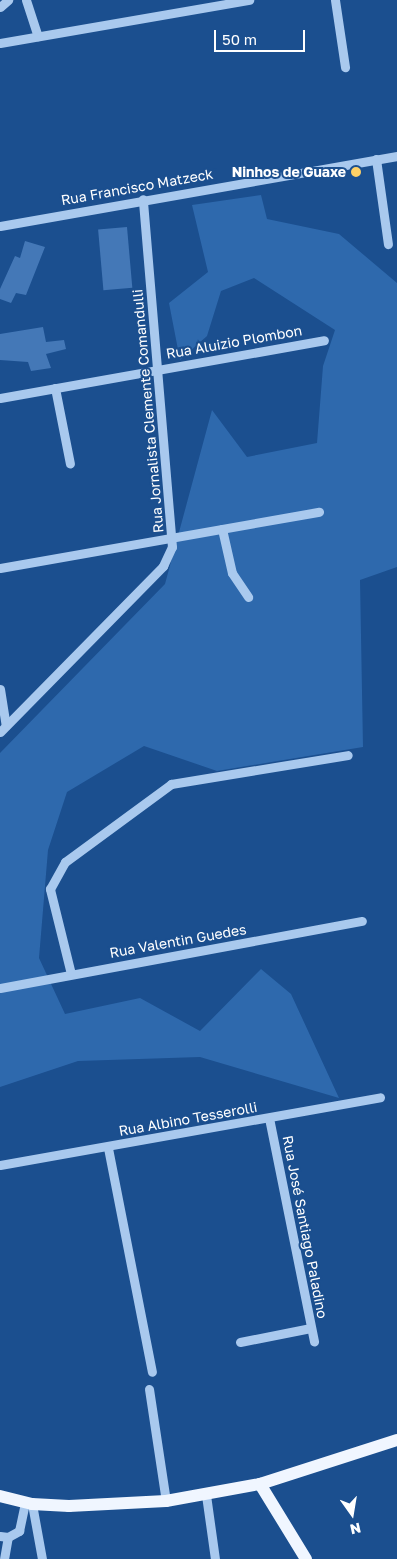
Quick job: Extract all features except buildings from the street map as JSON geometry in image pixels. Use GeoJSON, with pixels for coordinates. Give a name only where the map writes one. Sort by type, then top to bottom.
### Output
{"type":"FeatureCollection","features":[{"type":"Feature","properties":{"kind":"main road"},"geometry":{"type":"LineString","coordinates":[[0,1496],[28,1503],[129,1506],[166,1502],[260,1484],[397,1440]]}},
{"type":"Feature","properties":{"kind":"main road"},"geometry":{"type":"LineString","coordinates":[[260,1484],[306,1559]]}},
{"type":"Feature","properties":{"kind":"street"},"geometry":{"type":"LineString","coordinates":[[0,7],[8,0]]}},
{"type":"Feature","properties":{"kind":"street"},"geometry":{"type":"LineString","coordinates":[[0,43],[250,0]]}},
{"type":"Feature","properties":{"kind":"street"},"geometry":{"type":"LineString","coordinates":[[335,0],[345,67]]}},
{"type":"Feature","properties":{"kind":"street"},"geometry":{"type":"LineString","coordinates":[[30,2],[38,36]]}},
{"type":"Feature","properties":{"kind":"street","name":"Rua Francisco Matzeck"},"geometry":{"type":"LineString","coordinates":[[0,226],[143,199],[397,156]]}},
{"type":"Feature","properties":{"kind":"street"},"geometry":{"type":"LineString","coordinates":[[376,159],[388,244]]}},
{"type":"Feature","properties":{"kind":"street","name":"Rua Jornalista Clemente Comandulli"},"geometry":{"type":"LineString","coordinates":[[3,729],[163,566],[172,538],[143,199]]}},
{"type":"Feature","properties":{"kind":"street","name":"Rua Aluizio Plombon"},"geometry":{"type":"LineString","coordinates":[[0,398],[324,340]]}},
{"type":"Feature","properties":{"kind":"street"},"geometry":{"type":"LineString","coordinates":[[54,388],[70,464]]}},
{"type":"Feature","properties":{"kind":"street"},"geometry":{"type":"LineString","coordinates":[[0,568],[319,512]]}},
{"type":"Feature","properties":{"kind":"street"},"geometry":{"type":"LineString","coordinates":[[222,529],[232,573],[248,597]]}},
{"type":"Feature","properties":{"kind":"street"},"geometry":{"type":"LineString","coordinates":[[0,689],[3,729]]}},
{"type":"Feature","properties":{"kind":"street"},"geometry":{"type":"LineString","coordinates":[[72,974],[50,890],[65,862],[171,784],[348,755]]}},
{"type":"Feature","properties":{"kind":"street","name":"Rua Valentin Guedes"},"geometry":{"type":"LineString","coordinates":[[0,988],[362,921]]}},
{"type":"Feature","properties":{"kind":"street","name":"Rua Albino Tesserolli"},"geometry":{"type":"LineString","coordinates":[[0,1165],[108,1148],[380,1097]]}},
{"type":"Feature","properties":{"kind":"street","name":"Rua José Santiago Paladino"},"geometry":{"type":"LineString","coordinates":[[269,1118],[314,1342]]}},
{"type":"Feature","properties":{"kind":"street"},"geometry":{"type":"LineString","coordinates":[[108,1148],[152,1372]]}},
{"type":"Feature","properties":{"kind":"street"},"geometry":{"type":"LineString","coordinates":[[240,1342],[311,1328]]}},
{"type":"Feature","properties":{"kind":"street"},"geometry":{"type":"LineString","coordinates":[[149,1389],[166,1502]]}},
{"type":"Feature","properties":{"kind":"street"},"geometry":{"type":"LineString","coordinates":[[206,1494],[215,1559]]}},
{"type":"Feature","properties":{"kind":"street"},"geometry":{"type":"LineString","coordinates":[[4,1559],[4,1537],[20,1527],[28,1503]]}},
{"type":"Feature","properties":{"kind":"street"},"geometry":{"type":"LineString","coordinates":[[28,1503],[42,1559]]}},
{"type":"Feature","properties":{"kind":"shaded area"},"geometry":{"type":"Polygon","coordinates":[[[261,195],[267,219],[339,234],[397,283],[397,567],[360,580],[363,747],[217,771],[144,746],[67,792],[48,850],[39,958],[65,1014],[140,998],[200,1031],[261,969],[291,994],[339,1098],[200,1057],[78,1061],[0,1087],[0,753],[165,584],[212,410],[247,457],[317,443],[323,366],[335,330],[254,278],[221,291],[207,336],[180,360],[169,303],[208,272],[192,205],[261,195]]]}},
{"type":"Feature","properties":{"kind":"place","name":"Ninhos de Guaxe"},"geometry":{"type":"Point","coordinates":[356,172]}}]}
